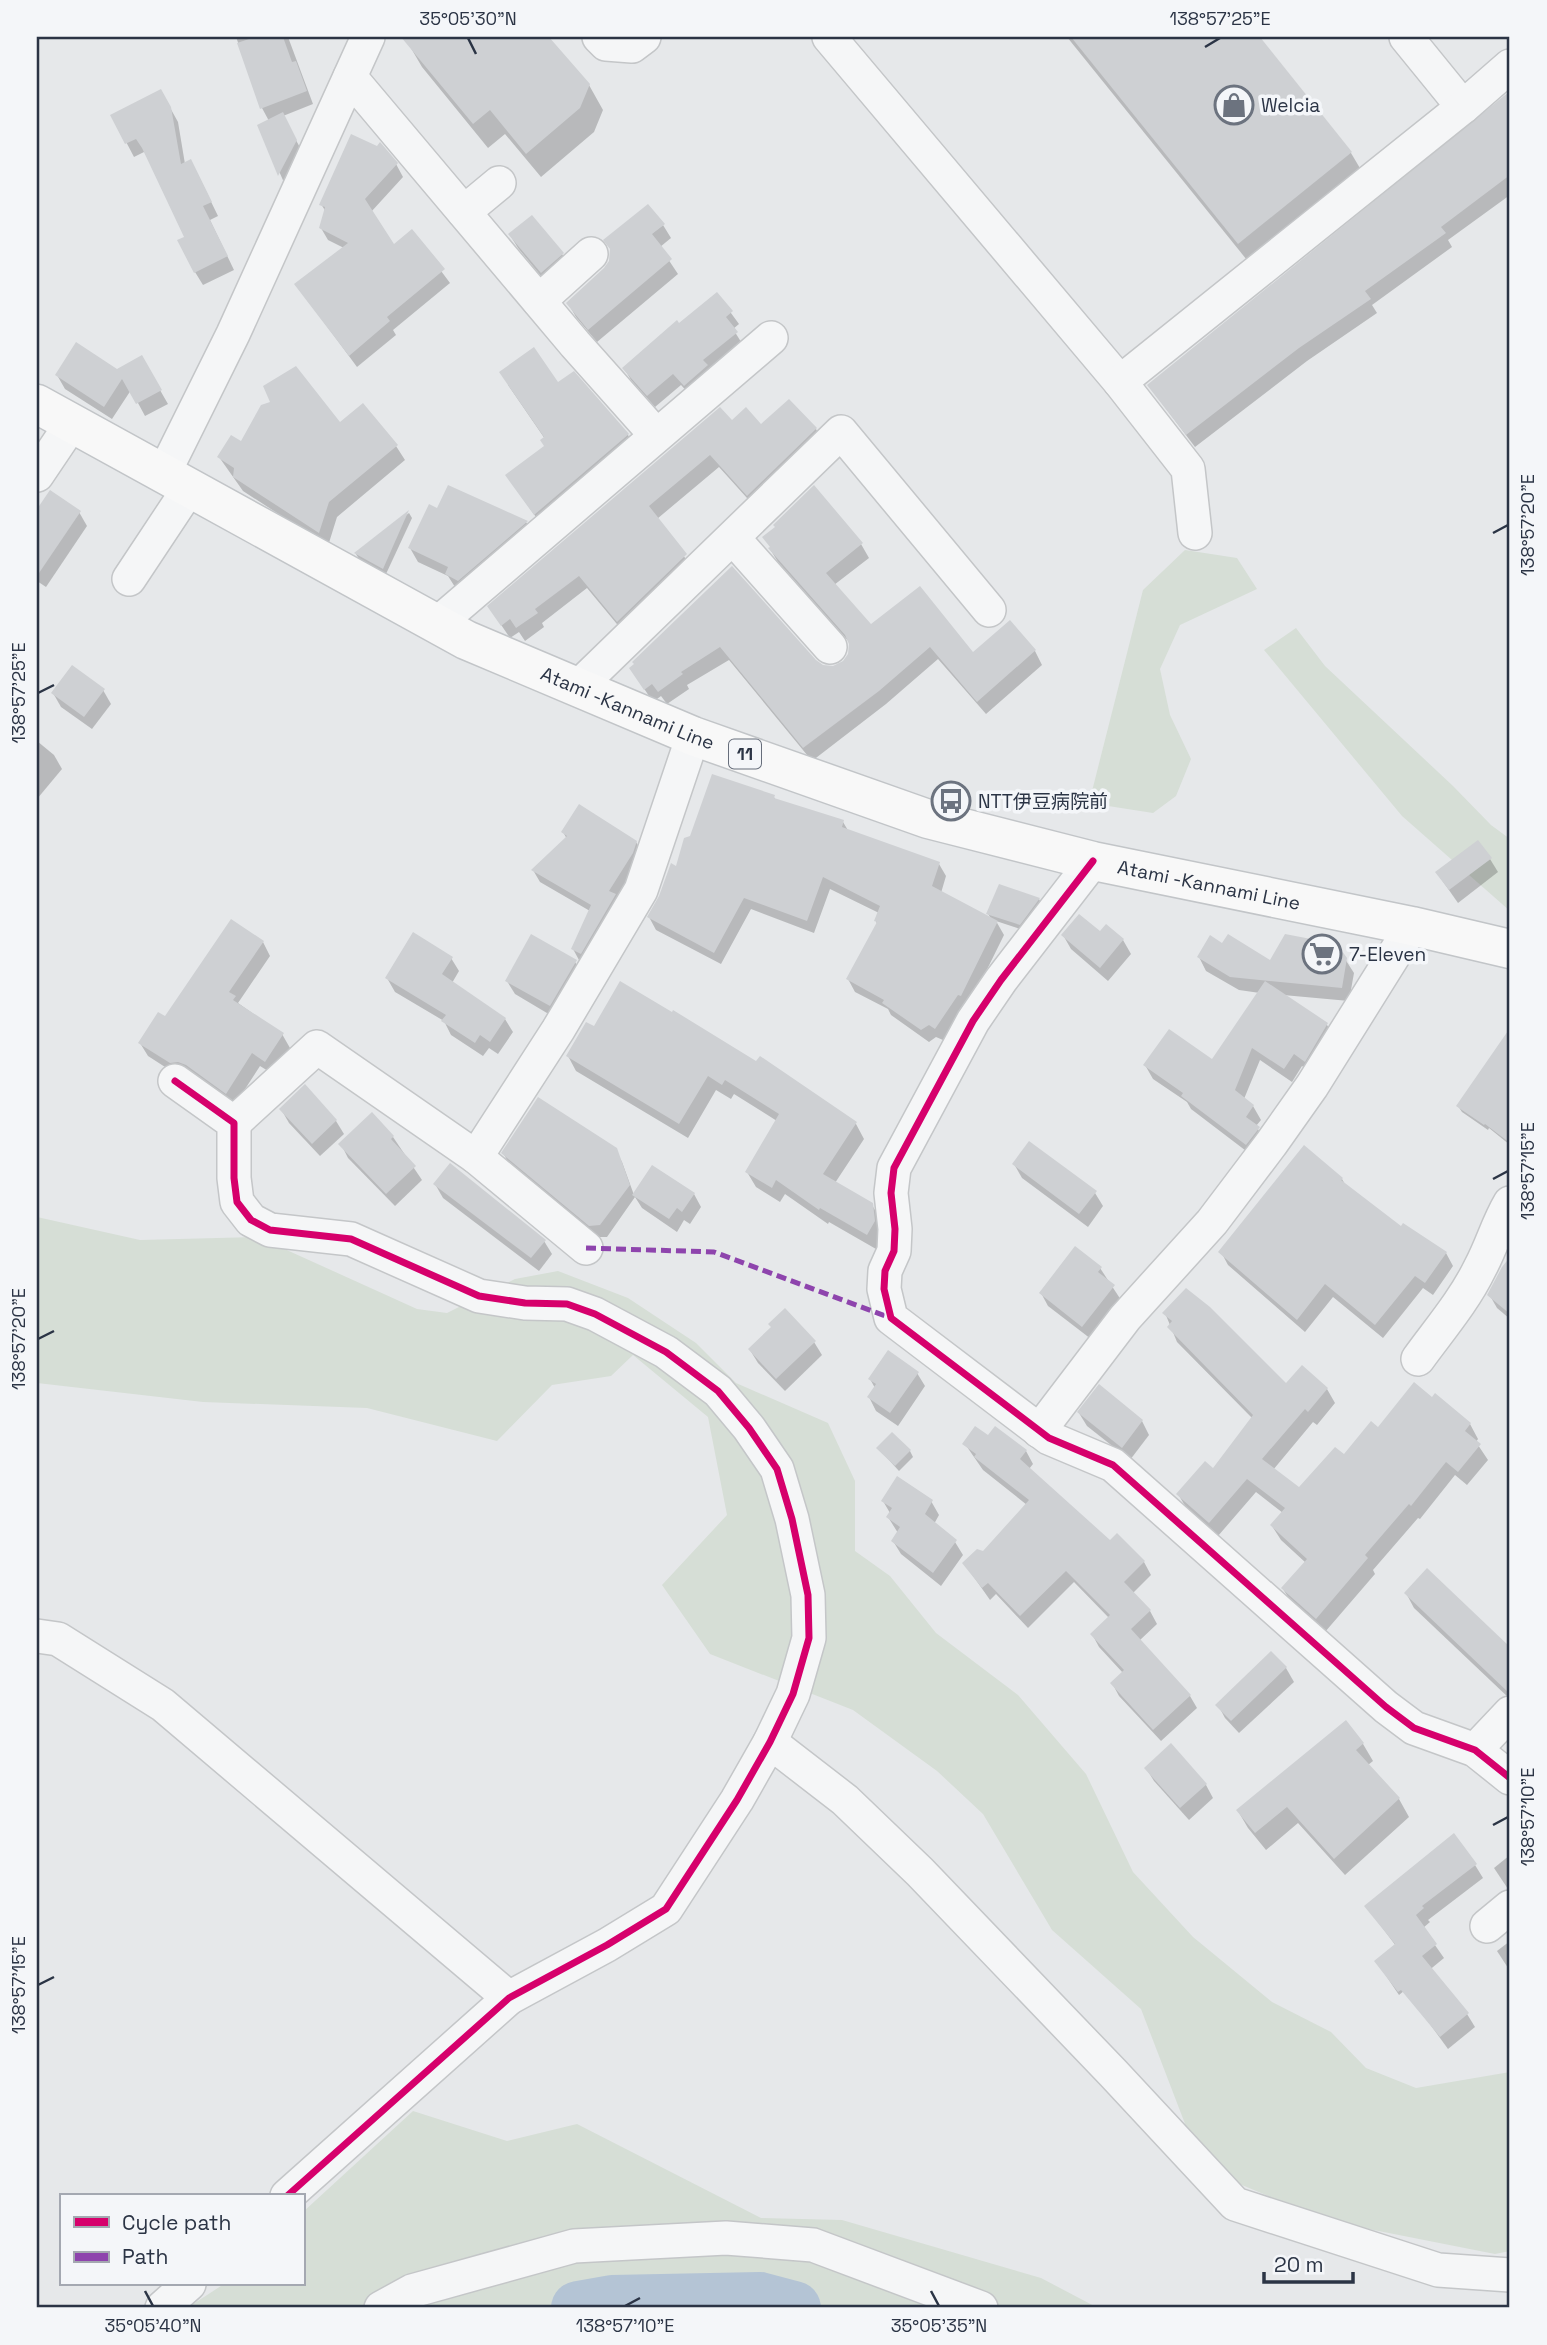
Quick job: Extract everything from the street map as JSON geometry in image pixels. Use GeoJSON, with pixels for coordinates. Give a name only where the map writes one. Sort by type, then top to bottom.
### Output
{"type":"FeatureCollection","features":[{"type":"Feature","properties":{"kind":"main road","name":"Atami -Kannami Line"},"geometry":{"type":"LineString","coordinates":[[37,404],[466,640],[693,736],[928,819],[1093,861],[1412,926],[1510,949]]}},
{"type":"Feature","properties":{"kind":"street"},"geometry":{"type":"LineString","coordinates":[[129,579],[177,480],[233,334],[368,37]]}},
{"type":"Feature","properties":{"kind":"street"},"geometry":{"type":"LineString","coordinates":[[599,37],[606,44],[632,46],[644,37]]}},
{"type":"Feature","properties":{"kind":"street"},"geometry":{"type":"LineString","coordinates":[[829,37],[1121,382],[1188,469],[1195,533]]}},
{"type":"Feature","properties":{"kind":"street"},"geometry":{"type":"LineString","coordinates":[[1406,37],[1462,107]]}},
{"type":"Feature","properties":{"kind":"street"},"geometry":{"type":"LineString","coordinates":[[1121,382],[1510,66]]}},
{"type":"Feature","properties":{"kind":"street"},"geometry":{"type":"LineString","coordinates":[[350,77],[656,435]]}},
{"type":"Feature","properties":{"kind":"street"},"geometry":{"type":"LineString","coordinates":[[464,212],[499,183]]}},
{"type":"Feature","properties":{"kind":"street"},"geometry":{"type":"LineString","coordinates":[[539,301],[591,254]]}},
{"type":"Feature","properties":{"kind":"street"},"geometry":{"type":"LineString","coordinates":[[437,624],[771,338]]}},
{"type":"Feature","properties":{"kind":"street"},"geometry":{"type":"LineString","coordinates":[[37,475],[72,423]]}},
{"type":"Feature","properties":{"kind":"street"},"geometry":{"type":"LineString","coordinates":[[579,687],[841,432],[989,610]]}},
{"type":"Feature","properties":{"kind":"street"},"geometry":{"type":"LineString","coordinates":[[733,538],[830,647]]}},
{"type":"Feature","properties":{"kind":"street"},"geometry":{"type":"LineString","coordinates":[[476,1157],[558,1030],[641,890],[693,736]]}},
{"type":"Feature","properties":{"kind":"street"},"geometry":{"type":"LineString","coordinates":[[1093,861],[1001,979],[973,1021],[894,1168],[891,1193],[895,1229],[894,1251],[886,1271],[884,1289],[891,1318],[1049,1438],[1113,1465],[1125,1474],[1386,1707],[1414,1728],[1475,1750],[1510,1779]]}},
{"type":"Feature","properties":{"kind":"street"},"geometry":{"type":"LineString","coordinates":[[1039,1431],[1125,1318],[1212,1222],[1271,1144],[1312,1086],[1412,926]]}},
{"type":"Feature","properties":{"kind":"street"},"geometry":{"type":"LineString","coordinates":[[289,2194],[509,1998],[607,1945],[666,1909],[737,1800],[793,1694],[809,1638],[808,1595],[792,1519],[777,1469],[718,1391],[666,1352],[595,1314],[567,1304],[526,1303],[479,1296],[351,1239],[271,1230],[251,1220],[237,1202],[234,1123],[317,1047],[476,1157],[586,1248]]}},
{"type":"Feature","properties":{"kind":"street"},"geometry":{"type":"LineString","coordinates":[[175,1081],[234,1123]]}},
{"type":"Feature","properties":{"kind":"street"},"geometry":{"type":"LineString","coordinates":[[1418,1359],[1482,1266],[1498,1222],[1510,1203]]}},
{"type":"Feature","properties":{"kind":"street"},"geometry":{"type":"LineString","coordinates":[[37,1636],[58,1639],[163,1705],[509,1998]]}},
{"type":"Feature","properties":{"kind":"street"},"geometry":{"type":"LineString","coordinates":[[1475,1750],[1510,1713]]}},
{"type":"Feature","properties":{"kind":"street"},"geometry":{"type":"LineString","coordinates":[[770,1742],[845,1800],[920,1872],[1113,2073],[1234,2204],[1438,2270],[1510,2275]]}},
{"type":"Feature","properties":{"kind":"street"},"geometry":{"type":"LineString","coordinates":[[381,2308],[412,2291],[574,2246],[726,2238],[813,2245],[981,2308]]}},
{"type":"Feature","properties":{"kind":"street"},"geometry":{"type":"LineString","coordinates":[[162,2308],[187,2286]]}},
{"type":"Feature","properties":{"kind":"shaded area"},"geometry":{"type":"Polygon","coordinates":[[[1185,550],[1237,558],[1257,589],[1180,625],[1160,669],[1170,715],[1191,759],[1176,796],[1153,813],[1089,803],[1143,590],[1185,550]]]}},
{"type":"Feature","properties":{"kind":"shaded area"},"geometry":{"type":"Polygon","coordinates":[[[1296,628],[1325,666],[1491,825],[1510,839],[1510,911],[1402,816],[1264,650],[1296,628]]]}},
{"type":"Feature","properties":{"kind":"shaded area"},"geometry":{"type":"Polygon","coordinates":[[[37,1217],[140,1240],[258,1237],[417,1309],[447,1313],[515,1279],[558,1271],[628,1298],[696,1343],[736,1383],[828,1423],[855,1481],[855,1551],[890,1576],[936,1633],[1018,1695],[1086,1774],[1133,1872],[1193,1937],[1272,2002],[1331,2032],[1366,2068],[1416,2088],[1510,2072],[1510,2251],[1495,2254],[1328,2221],[1225,2178],[1192,2142],[1141,2009],[1052,1930],[983,1814],[937,1771],[853,1710],[710,1654],[662,1585],[727,1515],[708,1417],[633,1355],[611,1376],[552,1385],[497,1441],[367,1408],[203,1402],[37,1383],[37,1217]]]}},
{"type":"Feature","properties":{"kind":"shaded area"},"geometry":{"type":"Polygon","coordinates":[[[413,2111],[507,2141],[577,2124],[761,2218],[842,2220],[1041,2278],[1098,2308],[187,2308],[221,2286],[304,2286],[304,2211],[413,2111]]]}},
{"type":"Feature","properties":{"kind":"building"},"geometry":{"type":"Polygon","coordinates":[[[255,37],[283,37],[292,62],[296,61],[307,91],[260,109],[237,43],[255,37]]]}},
{"type":"Feature","properties":{"kind":"building"},"geometry":{"type":"Polygon","coordinates":[[[401,37],[549,37],[590,84],[580,108],[526,154],[490,110],[473,124],[401,37]]]}},
{"type":"Feature","properties":{"kind":"building"},"geometry":{"type":"Polygon","coordinates":[[[1071,37],[1260,37],[1352,152],[1238,244],[1071,37]]]}},
{"type":"Feature","properties":{"kind":"building"},"geometry":{"type":"Polygon","coordinates":[[[161,89],[171,107],[181,164],[191,159],[212,202],[203,206],[228,256],[194,273],[177,240],[184,237],[142,148],[136,139],[125,144],[110,115],[161,89]]]}},
{"type":"Feature","properties":{"kind":"building"},"geometry":{"type":"Polygon","coordinates":[[[1510,91],[1510,175],[1441,227],[1446,233],[1365,291],[1371,299],[1299,348],[1186,435],[1147,385],[1510,91]]]}},
{"type":"Feature","properties":{"kind":"building"},"geometry":{"type":"Polygon","coordinates":[[[283,112],[297,140],[278,176],[257,125],[283,112]]]}},
{"type":"Feature","properties":{"kind":"building"},"geometry":{"type":"Polygon","coordinates":[[[351,134],[377,146],[380,142],[398,163],[365,199],[394,244],[412,229],[445,269],[387,317],[390,321],[349,356],[294,284],[348,243],[319,228],[325,207],[319,205],[351,134]]]}},
{"type":"Feature","properties":{"kind":"building"},"geometry":{"type":"Polygon","coordinates":[[[648,204],[665,224],[652,234],[672,259],[588,330],[566,303],[609,261],[610,249],[603,240],[648,204]]]}},
{"type":"Feature","properties":{"kind":"building"},"geometry":{"type":"Polygon","coordinates":[[[532,215],[564,253],[541,273],[508,234],[532,215]]]}},
{"type":"Feature","properties":{"kind":"building"},"geometry":{"type":"Polygon","coordinates":[[[717,292],[733,311],[726,317],[738,332],[703,360],[708,365],[684,386],[673,374],[647,396],[622,368],[677,320],[679,323],[717,292]]]}},
{"type":"Feature","properties":{"kind":"building"},"geometry":{"type":"Polygon","coordinates":[[[76,342],[117,369],[142,355],[162,390],[136,404],[122,379],[104,407],[55,375],[76,342]]]}},
{"type":"Feature","properties":{"kind":"building"},"geometry":{"type":"Polygon","coordinates":[[[534,347],[558,382],[574,371],[629,434],[534,515],[505,475],[544,446],[540,440],[544,437],[499,372],[534,347]]]}},
{"type":"Feature","properties":{"kind":"building"},"geometry":{"type":"Polygon","coordinates":[[[296,366],[340,422],[363,403],[398,445],[329,502],[319,533],[233,477],[234,468],[217,457],[231,435],[241,441],[261,405],[270,402],[263,386],[296,366]]]}},
{"type":"Feature","properties":{"kind":"building"},"geometry":{"type":"Polygon","coordinates":[[[789,399],[817,428],[747,496],[710,455],[649,506],[687,554],[617,622],[579,576],[535,609],[538,613],[516,628],[510,619],[501,626],[487,606],[720,407],[732,420],[746,407],[761,424],[789,399]]]}},
{"type":"Feature","properties":{"kind":"building"},"geometry":{"type":"Polygon","coordinates":[[[448,485],[528,521],[458,581],[445,574],[448,567],[408,548],[429,504],[437,508],[448,485]]]}},
{"type":"Feature","properties":{"kind":"building"},"geometry":{"type":"Polygon","coordinates":[[[814,485],[863,543],[826,573],[871,624],[920,586],[973,652],[1010,620],[1036,650],[977,702],[930,647],[879,691],[803,748],[720,647],[681,672],[683,674],[658,692],[652,684],[644,690],[629,668],[634,664],[632,662],[732,566],[816,660],[823,665],[833,666],[843,661],[848,654],[849,644],[845,635],[768,548],[770,547],[762,537],[775,527],[773,525],[814,485]]]}},
{"type":"Feature","properties":{"kind":"building"},"geometry":{"type":"Polygon","coordinates":[[[50,490],[81,511],[37,576],[37,509],[50,490]]]}},
{"type":"Feature","properties":{"kind":"building"},"geometry":{"type":"Polygon","coordinates":[[[409,510],[383,569],[354,553],[409,510]]]}},
{"type":"Feature","properties":{"kind":"building"},"geometry":{"type":"Polygon","coordinates":[[[72,665],[105,689],[84,717],[51,693],[72,665]]]}},
{"type":"Feature","properties":{"kind":"building"},"geometry":{"type":"Polygon","coordinates":[[[712,774],[775,795],[774,798],[844,820],[842,827],[940,862],[932,886],[998,921],[961,996],[958,995],[935,1029],[929,1025],[921,1030],[882,1003],[884,1000],[846,979],[877,922],[874,921],[880,906],[823,877],[807,921],[744,898],[714,953],[647,917],[659,896],[671,863],[676,866],[684,838],[690,836],[712,774]]]}},
{"type":"Feature","properties":{"kind":"building"},"geometry":{"type":"Polygon","coordinates":[[[579,804],[637,841],[633,853],[609,891],[616,894],[581,954],[571,949],[591,905],[531,870],[567,836],[561,832],[579,804]]]}},
{"type":"Feature","properties":{"kind":"building"},"geometry":{"type":"Polygon","coordinates":[[[1478,840],[1492,858],[1449,890],[1435,872],[1478,840]]]}},
{"type":"Feature","properties":{"kind":"building"},"geometry":{"type":"Polygon","coordinates":[[[999,884],[1040,898],[1020,925],[986,914],[999,884]]]}},
{"type":"Feature","properties":{"kind":"building"},"geometry":{"type":"Polygon","coordinates":[[[1079,914],[1100,931],[1106,924],[1124,939],[1100,968],[1061,935],[1079,914]]]}},
{"type":"Feature","properties":{"kind":"building"},"geometry":{"type":"Polygon","coordinates":[[[231,919],[264,941],[229,992],[236,996],[233,1000],[284,1033],[265,1062],[252,1053],[226,1094],[186,1065],[170,1063],[138,1043],[158,1012],[165,1016],[231,919]]]}},
{"type":"Feature","properties":{"kind":"building"},"geometry":{"type":"Polygon","coordinates":[[[413,932],[453,957],[442,974],[506,1018],[490,1042],[480,1035],[475,1043],[441,1021],[446,1015],[385,978],[413,932]]]}},
{"type":"Feature","properties":{"kind":"building"},"geometry":{"type":"Polygon","coordinates":[[[531,934],[577,960],[550,1006],[505,981],[531,934]]]}},
{"type":"Feature","properties":{"kind":"building"},"geometry":{"type":"Polygon","coordinates":[[[1228,934],[1270,960],[1285,934],[1337,944],[1347,958],[1342,988],[1230,977],[1197,957],[1210,935],[1222,943],[1228,934]]]}},
{"type":"Feature","properties":{"kind":"building"},"geometry":{"type":"Polygon","coordinates":[[[620,981],[756,1061],[760,1056],[857,1122],[823,1174],[873,1203],[875,1221],[867,1235],[820,1208],[819,1210],[776,1180],[772,1188],[745,1172],[779,1114],[725,1080],[722,1085],[708,1076],[679,1124],[566,1056],[586,1022],[594,1026],[620,981]]]}},
{"type":"Feature","properties":{"kind":"building"},"geometry":{"type":"Polygon","coordinates":[[[1265,981],[1328,1023],[1305,1062],[1294,1054],[1284,1069],[1252,1048],[1235,1090],[1254,1105],[1246,1117],[1260,1127],[1246,1145],[1181,1096],[1183,1093],[1143,1065],[1169,1029],[1212,1059],[1265,981]]]}},
{"type":"Feature","properties":{"kind":"building"},"geometry":{"type":"Polygon","coordinates":[[[1510,1028],[1510,1143],[1456,1106],[1510,1028]]]}},
{"type":"Feature","properties":{"kind":"building"},"geometry":{"type":"Polygon","coordinates":[[[305,1084],[337,1120],[312,1144],[279,1109],[305,1084]]]}},
{"type":"Feature","properties":{"kind":"building"},"geometry":{"type":"Polygon","coordinates":[[[538,1097],[617,1148],[630,1185],[600,1225],[589,1226],[501,1153],[538,1097]]]}},
{"type":"Feature","properties":{"kind":"building"},"geometry":{"type":"Polygon","coordinates":[[[372,1112],[394,1136],[391,1139],[416,1166],[386,1194],[338,1144],[372,1112]]]}},
{"type":"Feature","properties":{"kind":"building"},"geometry":{"type":"Polygon","coordinates":[[[1029,1141],[1097,1191],[1079,1214],[1012,1164],[1029,1141]]]}},
{"type":"Feature","properties":{"kind":"building"},"geometry":{"type":"Polygon","coordinates":[[[1304,1145],[1343,1178],[1341,1180],[1401,1226],[1403,1223],[1447,1252],[1425,1283],[1415,1276],[1375,1325],[1325,1284],[1297,1320],[1218,1252],[1304,1145]]]}},
{"type":"Feature","properties":{"kind":"building"},"geometry":{"type":"Polygon","coordinates":[[[450,1163],[546,1240],[531,1258],[433,1184],[450,1163]]]}},
{"type":"Feature","properties":{"kind":"building"},"geometry":{"type":"Polygon","coordinates":[[[652,1165],[695,1193],[682,1212],[677,1208],[669,1219],[632,1195],[652,1165]]]}},
{"type":"Feature","properties":{"kind":"building"},"geometry":{"type":"Polygon","coordinates":[[[1075,1246],[1102,1267],[1098,1272],[1115,1285],[1082,1327],[1039,1293],[1075,1246]]]}},
{"type":"Feature","properties":{"kind":"building"},"geometry":{"type":"Polygon","coordinates":[[[1510,1257],[1510,1314],[1487,1295],[1510,1257]]]}},
{"type":"Feature","properties":{"kind":"building"},"geometry":{"type":"Polygon","coordinates":[[[1186,1288],[1210,1307],[1286,1383],[1302,1365],[1328,1388],[1308,1412],[1305,1409],[1262,1459],[1299,1487],[1335,1447],[1344,1454],[1371,1421],[1378,1427],[1414,1382],[1432,1397],[1435,1393],[1471,1423],[1465,1431],[1481,1444],[1458,1472],[1446,1462],[1411,1506],[1409,1504],[1365,1555],[1368,1558],[1316,1619],[1281,1588],[1307,1559],[1270,1525],[1285,1508],[1247,1479],[1209,1523],[1176,1494],[1205,1461],[1213,1468],[1253,1415],[1167,1327],[1172,1321],[1162,1313],[1186,1288]]]}},
{"type":"Feature","properties":{"kind":"building"},"geometry":{"type":"Polygon","coordinates":[[[785,1308],[816,1341],[776,1379],[748,1349],[771,1327],[768,1324],[785,1308]]]}},
{"type":"Feature","properties":{"kind":"building"},"geometry":{"type":"Polygon","coordinates":[[[888,1350],[919,1372],[890,1413],[867,1397],[876,1384],[868,1379],[888,1350]]]}},
{"type":"Feature","properties":{"kind":"building"},"geometry":{"type":"Polygon","coordinates":[[[1099,1384],[1143,1420],[1122,1448],[1077,1412],[1099,1384]]]}},
{"type":"Feature","properties":{"kind":"building"},"geometry":{"type":"Polygon","coordinates":[[[975,1426],[988,1435],[995,1426],[1027,1450],[1020,1459],[1110,1540],[1117,1533],[1145,1561],[1124,1582],[1151,1610],[1131,1629],[1191,1695],[1153,1730],[1110,1683],[1124,1670],[1090,1634],[1110,1615],[1066,1571],[1020,1616],[988,1583],[982,1588],[962,1563],[977,1549],[983,1551],[1029,1500],[974,1457],[976,1454],[962,1444],[975,1426]]]}},
{"type":"Feature","properties":{"kind":"building"},"geometry":{"type":"Polygon","coordinates":[[[892,1432],[911,1450],[895,1466],[876,1448],[892,1432]]]}},
{"type":"Feature","properties":{"kind":"building"},"geometry":{"type":"Polygon","coordinates":[[[897,1476],[933,1500],[925,1514],[957,1540],[933,1573],[891,1541],[900,1527],[886,1517],[892,1508],[881,1501],[897,1476]]]}},
{"type":"Feature","properties":{"kind":"building"},"geometry":{"type":"Polygon","coordinates":[[[1427,1568],[1510,1647],[1510,1694],[1404,1593],[1427,1568]]]}},
{"type":"Feature","properties":{"kind":"building"},"geometry":{"type":"Polygon","coordinates":[[[1271,1651],[1287,1667],[1231,1721],[1215,1705],[1271,1651]]]}},
{"type":"Feature","properties":{"kind":"building"},"geometry":{"type":"Polygon","coordinates":[[[1346,1720],[1364,1743],[1356,1750],[1400,1798],[1334,1859],[1287,1807],[1255,1833],[1236,1810],[1346,1720]]]}},
{"type":"Feature","properties":{"kind":"building"},"geometry":{"type":"Polygon","coordinates":[[[1171,1743],[1207,1784],[1180,1808],[1144,1768],[1171,1743]]]}},
{"type":"Feature","properties":{"kind":"building"},"geometry":{"type":"Polygon","coordinates":[[[1454,1833],[1477,1864],[1422,1906],[1424,1908],[1416,1915],[1437,1944],[1422,1956],[1469,2013],[1440,2037],[1401,1990],[1398,1992],[1374,1961],[1395,1944],[1364,1906],[1454,1833]]]}},
{"type":"Feature","properties":{"kind":"waterway"},"geometry":{"type":"LineString","coordinates":[[578,2308],[612,2302],[760,2299],[794,2308]]}},
{"type":"Feature","properties":{"kind":"marked path"},"geometry":{"type":"LineString","coordinates":[[586,1248],[714,1252],[891,1318]]}},
{"type":"Feature","properties":{"kind":"cycle path"},"geometry":{"type":"LineString","coordinates":[[1093,861],[1001,980],[973,1021],[894,1168],[891,1193],[895,1229],[894,1251],[885,1271],[884,1289],[891,1318],[1049,1438],[1113,1465],[1386,1707],[1414,1728],[1475,1750],[1510,1778]]}},
{"type":"Feature","properties":{"kind":"cycle path"},"geometry":{"type":"LineString","coordinates":[[175,1081],[234,1123],[237,1202],[251,1220],[270,1230],[351,1239],[479,1296],[525,1303],[567,1304],[595,1314],[666,1352],[718,1391],[749,1428],[777,1469],[792,1519],[808,1595],[809,1638],[793,1694],[737,1800],[666,1909],[607,1945],[509,1998],[289,2194]]}},
{"type":"Feature","properties":{"kind":"place","name":"Welcia"},"geometry":{"type":"Point","coordinates":[1234,105]}},
{"type":"Feature","properties":{"kind":"place","name":"NTT伊豆病院前"},"geometry":{"type":"Point","coordinates":[951,801]}},
{"type":"Feature","properties":{"kind":"place","name":"7-Eleven"},"geometry":{"type":"Point","coordinates":[1322,954]}}]}
